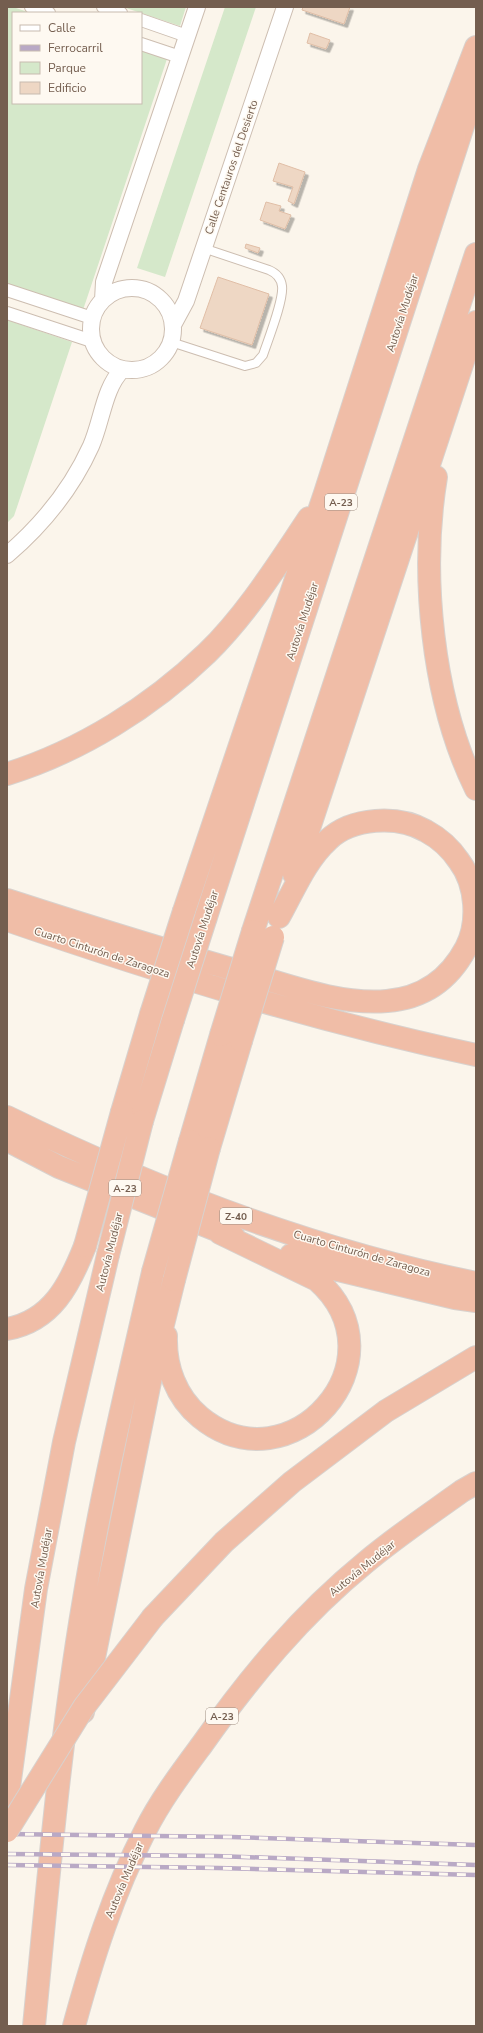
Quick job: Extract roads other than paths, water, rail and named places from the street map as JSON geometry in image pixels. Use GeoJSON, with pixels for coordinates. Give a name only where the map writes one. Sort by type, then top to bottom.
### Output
{"type":"FeatureCollection","features":[{"type":"Feature","properties":{"kind":"highway"},"geometry":{"type":"LineString","coordinates":[[7,1329],[30,1321],[45,1311],[58,1299],[70,1283],[85,1246],[122,1112],[184,911],[325,493],[429,169],[476,47]]}},
{"type":"Feature","properties":{"kind":"highway","name":"Autovía Mudéjar"},"geometry":{"type":"LineString","coordinates":[[8,1797],[38,1582],[64,1442],[108,1255],[142,1121],[206,917],[476,86]]}},
{"type":"Feature","properties":{"kind":"highway"},"geometry":{"type":"LineString","coordinates":[[34,2026],[57,1790],[84,1599],[111,1457],[153,1272],[199,1145],[263,934],[476,254]]}},
{"type":"Feature","properties":{"kind":"highway"},"geometry":{"type":"LineString","coordinates":[[280,916],[476,322]]}},
{"type":"Feature","properties":{"kind":"highway"},"geometry":{"type":"LineString","coordinates":[[461,369],[440,455],[431,509],[429,586],[437,656],[450,722],[476,789]]}},
{"type":"Feature","properties":{"kind":"highway"},"geometry":{"type":"LineString","coordinates":[[7,774],[33,766],[95,736],[154,698],[207,652],[248,605],[325,493]]}},
{"type":"Feature","properties":{"kind":"highway"},"geometry":{"type":"LineString","coordinates":[[7,900],[140,944],[292,987],[368,1002],[408,997],[426,991],[440,983],[456,966],[469,942],[474,916],[473,896],[462,865],[452,851],[427,831],[410,824],[388,822],[362,823],[347,828],[330,837],[307,865],[280,916],[263,934]]}},
{"type":"Feature","properties":{"kind":"highway","name":"Cuarto Cinturón de Zaragoza"},"geometry":{"type":"LineString","coordinates":[[7,920],[132,963],[300,1013],[397,1038],[476,1055]]}},
{"type":"Feature","properties":{"kind":"highway","name":"Cuarto Cinturón de Zaragoza"},"geometry":{"type":"LineString","coordinates":[[7,1117],[63,1144],[224,1212],[334,1248],[476,1283]]}},
{"type":"Feature","properties":{"kind":"highway"},"geometry":{"type":"LineString","coordinates":[[7,1140],[59,1167],[220,1233],[317,1280],[329,1291],[337,1304],[344,1318],[348,1333],[349,1353],[345,1376],[339,1390],[318,1416],[306,1425],[289,1433],[271,1438],[236,1436],[221,1431],[208,1424],[194,1412],[183,1399],[174,1382],[169,1365],[166,1342],[167,1306]]}},
{"type":"Feature","properties":{"kind":"highway"},"geometry":{"type":"LineString","coordinates":[[57,1790],[75,1748],[167,1306],[174,1280],[199,1145]]}},
{"type":"Feature","properties":{"kind":"highway"},"geometry":{"type":"LineString","coordinates":[[7,1152],[59,1167]]}},
{"type":"Feature","properties":{"kind":"highway"},"geometry":{"type":"LineString","coordinates":[[220,1233],[330,1268],[455,1298],[476,1301]]}},
{"type":"Feature","properties":{"kind":"highway"},"geometry":{"type":"LineString","coordinates":[[7,1831],[84,1707],[154,1617],[224,1542],[292,1482],[386,1411],[476,1357]]}},
{"type":"Feature","properties":{"kind":"highway","name":"Autovía Mudéjar"},"geometry":{"type":"LineString","coordinates":[[74,2026],[85,1984],[121,1881],[145,1830],[184,1770],[226,1710],[272,1653],[327,1596],[367,1561],[462,1491],[476,1483]]}},
{"type":"Feature","properties":{"kind":"street"},"geometry":{"type":"LineString","coordinates":[[31,7],[46,12]]}},
{"type":"Feature","properties":{"kind":"street"},"geometry":{"type":"LineString","coordinates":[[103,7],[118,12]]}},
{"type":"Feature","properties":{"kind":"street"},"geometry":{"type":"LineString","coordinates":[[103,300],[104,282],[197,7]]}},
{"type":"Feature","properties":{"kind":"street","name":"Calle Centauros del Desierto"},"geometry":{"type":"LineString","coordinates":[[173,325],[186,301],[285,7]]}},
{"type":"Feature","properties":{"kind":"street"},"geometry":{"type":"LineString","coordinates":[[142,20],[187,36]]}},
{"type":"Feature","properties":{"kind":"street"},"geometry":{"type":"LineString","coordinates":[[142,44],[180,57]]}},
{"type":"Feature","properties":{"kind":"street"},"geometry":{"type":"LineString","coordinates":[[136,289],[151,293],[166,306],[173,325],[171,342],[167,351],[153,365],[134,371],[122,370],[108,363],[101,357],[92,341],[91,326],[92,318],[103,300],[120,290],[136,289]]}},
{"type":"Feature","properties":{"kind":"street"},"geometry":{"type":"LineString","coordinates":[[7,290],[92,318]]}},
{"type":"Feature","properties":{"kind":"street"},"geometry":{"type":"LineString","coordinates":[[7,313],[92,341]]}},
{"type":"Feature","properties":{"kind":"street"},"geometry":{"type":"LineString","coordinates":[[7,555],[24,540],[50,511],[76,473],[98,430],[113,380],[122,370]]}},
{"type":"Feature","properties":{"kind":"lane"},"geometry":{"type":"LineString","coordinates":[[171,342],[245,366],[256,363],[263,355],[282,294],[281,281],[274,272],[203,248]]}},
{"type":"Feature","properties":{"kind":"railway"},"geometry":{"type":"LineString","coordinates":[[7,1834],[231,1837],[476,1845]]}},
{"type":"Feature","properties":{"kind":"railway"},"geometry":{"type":"LineString","coordinates":[[7,1854],[216,1856],[476,1865]]}},
{"type":"Feature","properties":{"kind":"railway"},"geometry":{"type":"LineString","coordinates":[[7,1865],[218,1868],[476,1875]]}}]}
